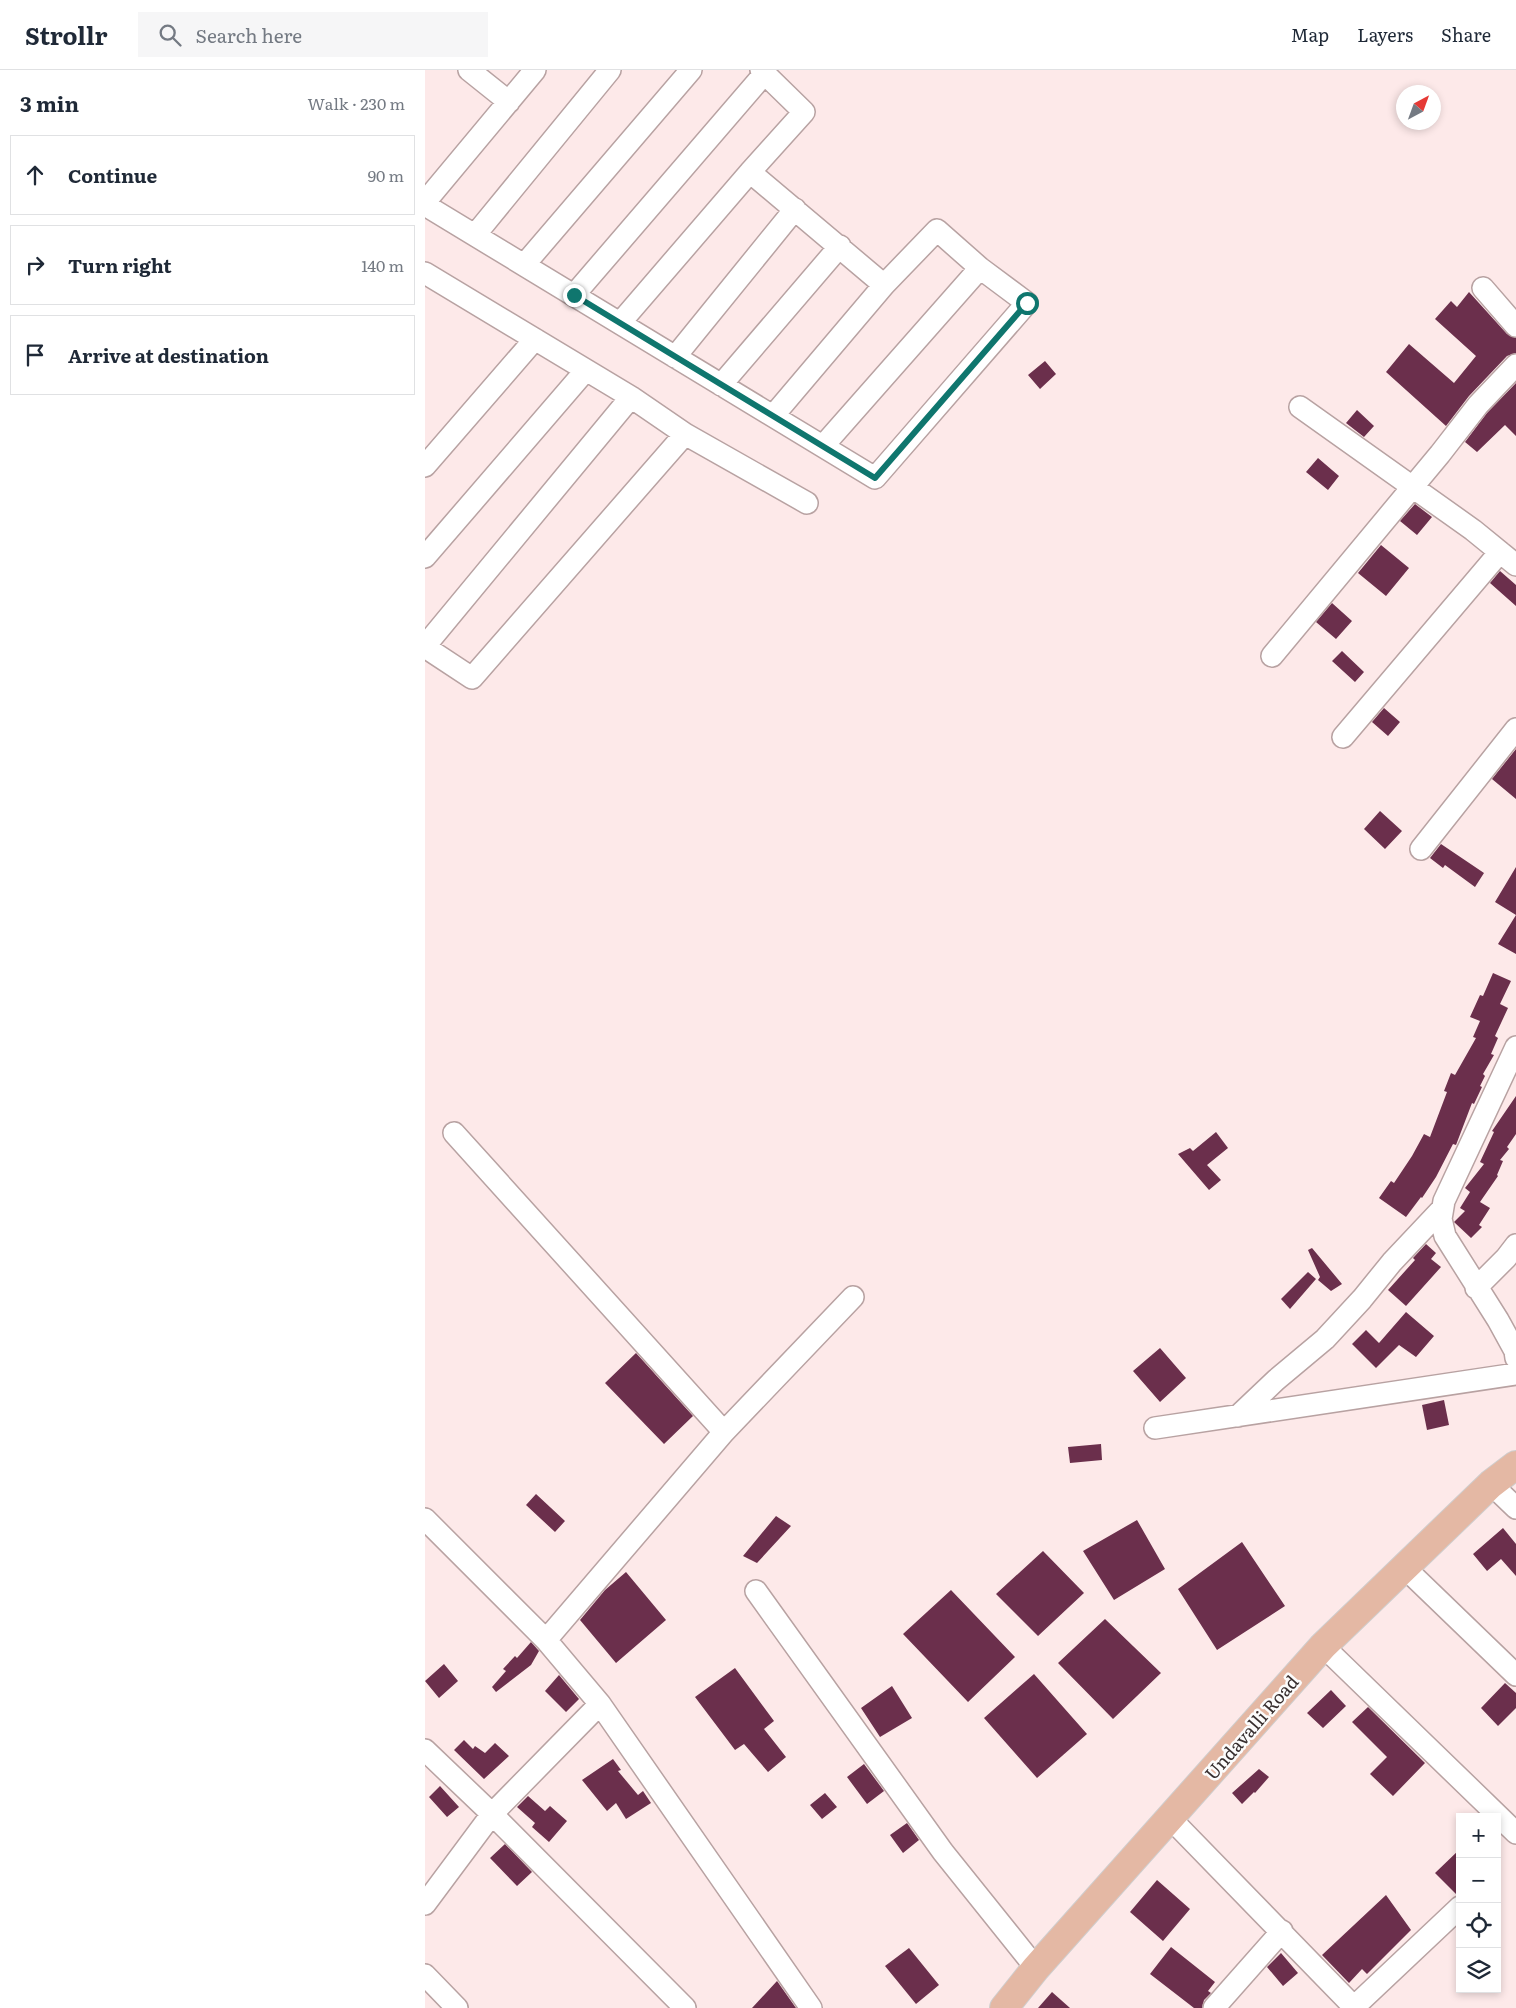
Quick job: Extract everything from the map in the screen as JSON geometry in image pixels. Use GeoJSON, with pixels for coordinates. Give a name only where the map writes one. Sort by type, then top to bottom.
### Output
{"type":"FeatureCollection","features":[{"type":"Feature","properties":{"kind":"main road","name":"Undavalli Road"},"geometry":{"type":"LineString","coordinates":[[1004,2008],[1036,1968],[1171,1819],[1323,1646],[1491,1484],[1516,1465]]}},
{"type":"Feature","properties":{"kind":"street"},"geometry":{"type":"LineString","coordinates":[[469,70],[509,102]]}},
{"type":"Feature","properties":{"kind":"street"},"geometry":{"type":"LineString","coordinates":[[535,70],[425,204],[675,357],[875,478],[1027,303],[980,268],[937,230],[884,285],[773,416]]}},
{"type":"Feature","properties":{"kind":"street"},"geometry":{"type":"LineString","coordinates":[[475,235],[610,70]]}},
{"type":"Feature","properties":{"kind":"street"},"geometry":{"type":"LineString","coordinates":[[524,265],[691,70]]}},
{"type":"Feature","properties":{"kind":"street"},"geometry":{"type":"LineString","coordinates":[[574,295],[763,72],[804,112],[620,323]]}},
{"type":"Feature","properties":{"kind":"street"},"geometry":{"type":"LineString","coordinates":[[750,172],[884,285]]}},
{"type":"Feature","properties":{"kind":"street"},"geometry":{"type":"LineString","coordinates":[[675,357],[795,209]]}},
{"type":"Feature","properties":{"kind":"street"},"geometry":{"type":"LineString","coordinates":[[721,385],[840,246]]}},
{"type":"Feature","properties":{"kind":"street"},"geometry":{"type":"LineString","coordinates":[[823,446],[980,268]]}},
{"type":"Feature","properties":{"kind":"street"},"geometry":{"type":"LineString","coordinates":[[425,273],[631,397],[685,434],[807,504]]}},
{"type":"Feature","properties":{"kind":"street"},"geometry":{"type":"LineString","coordinates":[[1483,288],[1516,326]]}},
{"type":"Feature","properties":{"kind":"street"},"geometry":{"type":"LineString","coordinates":[[425,466],[535,339]]}},
{"type":"Feature","properties":{"kind":"street"},"geometry":{"type":"LineString","coordinates":[[1272,656],[1478,405],[1516,365]]}},
{"type":"Feature","properties":{"kind":"street"},"geometry":{"type":"LineString","coordinates":[[425,557],[586,370]]}},
{"type":"Feature","properties":{"kind":"street"},"geometry":{"type":"LineString","coordinates":[[631,397],[425,647],[472,678],[685,434]]}},
{"type":"Feature","properties":{"kind":"street"},"geometry":{"type":"LineString","coordinates":[[1300,407],[1413,486],[1508,558],[1343,737]]}},
{"type":"Feature","properties":{"kind":"street"},"geometry":{"type":"LineString","coordinates":[[1421,849],[1516,729]]}},
{"type":"Feature","properties":{"kind":"street"},"geometry":{"type":"LineString","coordinates":[[1238,1416],[1275,1380],[1325,1339],[1362,1299],[1392,1262],[1442,1209],[1516,1047]]}},
{"type":"Feature","properties":{"kind":"street"},"geometry":{"type":"LineString","coordinates":[[453,1133],[724,1432]]}},
{"type":"Feature","properties":{"kind":"street"},"geometry":{"type":"LineString","coordinates":[[1442,1209],[1442,1227],[1445,1236],[1476,1288],[1498,1320],[1515,1351],[1516,1358]]}},
{"type":"Feature","properties":{"kind":"street"},"geometry":{"type":"LineString","coordinates":[[1476,1288],[1506,1258],[1516,1245]]}},
{"type":"Feature","properties":{"kind":"street"},"geometry":{"type":"LineString","coordinates":[[546,1640],[724,1432],[853,1296]]}},
{"type":"Feature","properties":{"kind":"street"},"geometry":{"type":"LineString","coordinates":[[1155,1428],[1516,1374]]}},
{"type":"Feature","properties":{"kind":"street"},"geometry":{"type":"LineString","coordinates":[[1491,1484],[1516,1508]]}},
{"type":"Feature","properties":{"kind":"street"},"geometry":{"type":"LineString","coordinates":[[425,1519],[546,1640],[600,1704],[811,2008]]}},
{"type":"Feature","properties":{"kind":"street"},"geometry":{"type":"LineString","coordinates":[[1405,1568],[1516,1675]]}},
{"type":"Feature","properties":{"kind":"street"},"geometry":{"type":"LineString","coordinates":[[756,1591],[943,1852],[1036,1968]]}},
{"type":"Feature","properties":{"kind":"street"},"geometry":{"type":"LineString","coordinates":[[1323,1646],[1516,1833]]}},
{"type":"Feature","properties":{"kind":"street"},"geometry":{"type":"LineString","coordinates":[[425,1904],[492,1814],[600,1704]]}},
{"type":"Feature","properties":{"kind":"street"},"geometry":{"type":"LineString","coordinates":[[425,1750],[492,1814],[685,2008]]}},
{"type":"Feature","properties":{"kind":"street"},"geometry":{"type":"LineString","coordinates":[[1171,1819],[1354,2007],[1456,1912]]}},
{"type":"Feature","properties":{"kind":"street"},"geometry":{"type":"LineString","coordinates":[[1213,2008],[1281,1931]]}},
{"type":"Feature","properties":{"kind":"street"},"geometry":{"type":"LineString","coordinates":[[425,1975],[457,2008]]}},
{"type":"Feature","properties":{"kind":"building"},"geometry":{"type":"Polygon","coordinates":[[[1469,292],[1507,334],[1516,338],[1516,353],[1507,356],[1469,396],[1446,426],[1386,372],[1409,344],[1454,383],[1476,356],[1435,319],[1451,301],[1457,307],[1469,292]]]}},
{"type":"Feature","properties":{"kind":"building"},"geometry":{"type":"Polygon","coordinates":[[[1045,361],[1056,374],[1040,389],[1028,375],[1045,361]]]}},
{"type":"Feature","properties":{"kind":"building"},"geometry":{"type":"Polygon","coordinates":[[[1516,383],[1516,436],[1505,425],[1477,452],[1465,442],[1487,413],[1516,383]]]}},
{"type":"Feature","properties":{"kind":"building"},"geometry":{"type":"Polygon","coordinates":[[[1357,410],[1374,426],[1364,437],[1346,423],[1357,410]]]}},
{"type":"Feature","properties":{"kind":"building"},"geometry":{"type":"Polygon","coordinates":[[[1318,458],[1339,476],[1328,490],[1306,472],[1318,458]]]}},
{"type":"Feature","properties":{"kind":"building"},"geometry":{"type":"Polygon","coordinates":[[[1415,504],[1432,517],[1417,535],[1400,521],[1415,504]]]}},
{"type":"Feature","properties":{"kind":"building"},"geometry":{"type":"Polygon","coordinates":[[[1381,545],[1409,568],[1386,596],[1358,573],[1381,545]]]}},
{"type":"Feature","properties":{"kind":"building"},"geometry":{"type":"Polygon","coordinates":[[[1500,571],[1516,585],[1516,606],[1490,583],[1500,571]]]}},
{"type":"Feature","properties":{"kind":"building"},"geometry":{"type":"Polygon","coordinates":[[[1332,603],[1352,621],[1336,639],[1316,622],[1332,603]]]}},
{"type":"Feature","properties":{"kind":"building"},"geometry":{"type":"Polygon","coordinates":[[[1342,651],[1364,672],[1355,682],[1332,661],[1342,651]]]}},
{"type":"Feature","properties":{"kind":"building"},"geometry":{"type":"Polygon","coordinates":[[[1384,708],[1400,722],[1388,736],[1372,722],[1384,708]]]}},
{"type":"Feature","properties":{"kind":"building"},"geometry":{"type":"Polygon","coordinates":[[[1516,749],[1516,799],[1492,779],[1516,749]]]}},
{"type":"Feature","properties":{"kind":"building"},"geometry":{"type":"Polygon","coordinates":[[[1380,811],[1402,831],[1385,849],[1364,829],[1380,811]]]}},
{"type":"Feature","properties":{"kind":"building"},"geometry":{"type":"Polygon","coordinates":[[[1441,844],[1484,873],[1475,887],[1445,865],[1443,868],[1430,858],[1441,844]]]}},
{"type":"Feature","properties":{"kind":"building"},"geometry":{"type":"Polygon","coordinates":[[[1516,867],[1516,915],[1495,902],[1516,867]]]}},
{"type":"Feature","properties":{"kind":"building"},"geometry":{"type":"Polygon","coordinates":[[[1516,915],[1516,954],[1498,944],[1516,915]]]}},
{"type":"Feature","properties":{"kind":"building"},"geometry":{"type":"Polygon","coordinates":[[[1493,973],[1511,981],[1500,1004],[1508,1008],[1495,1036],[1498,1038],[1491,1054],[1494,1055],[1483,1074],[1485,1076],[1480,1086],[1482,1087],[1474,1104],[1472,1103],[1456,1145],[1453,1144],[1436,1177],[1406,1217],[1379,1198],[1391,1181],[1394,1183],[1424,1134],[1430,1137],[1447,1092],[1444,1091],[1451,1073],[1455,1075],[1476,1038],[1473,1037],[1480,1021],[1470,1017],[1480,995],[1483,996],[1493,973]]]}},
{"type":"Feature","properties":{"kind":"building"},"geometry":{"type":"Polygon","coordinates":[[[1516,1096],[1516,1134],[1507,1147],[1509,1149],[1500,1160],[1503,1161],[1498,1176],[1480,1202],[1490,1208],[1479,1225],[1482,1227],[1471,1238],[1454,1222],[1465,1211],[1460,1208],[1470,1192],[1465,1188],[1484,1164],[1480,1162],[1494,1132],[1492,1131],[1516,1096]]]}},
{"type":"Feature","properties":{"kind":"building"},"geometry":{"type":"Polygon","coordinates":[[[1216,1132],[1228,1148],[1207,1165],[1221,1180],[1209,1190],[1178,1154],[1190,1148],[1193,1151],[1216,1132]]]}},
{"type":"Feature","properties":{"kind":"building"},"geometry":{"type":"Polygon","coordinates":[[[1426,1244],[1436,1253],[1431,1259],[1441,1267],[1406,1306],[1388,1290],[1415,1260],[1413,1258],[1426,1244]]]}},
{"type":"Feature","properties":{"kind":"building"},"geometry":{"type":"Polygon","coordinates":[[[1312,1248],[1342,1284],[1331,1291],[1318,1280],[1320,1277],[1308,1250],[1312,1248]]]}},
{"type":"Feature","properties":{"kind":"building"},"geometry":{"type":"Polygon","coordinates":[[[1308,1272],[1316,1279],[1290,1309],[1281,1299],[1308,1272]]]}},
{"type":"Feature","properties":{"kind":"building"},"geometry":{"type":"Polygon","coordinates":[[[1406,1312],[1434,1336],[1416,1357],[1399,1345],[1376,1368],[1352,1344],[1366,1330],[1379,1343],[1406,1312]]]}},
{"type":"Feature","properties":{"kind":"building"},"geometry":{"type":"Polygon","coordinates":[[[1160,1348],[1186,1378],[1160,1402],[1133,1371],[1160,1348]]]}},
{"type":"Feature","properties":{"kind":"building"},"geometry":{"type":"Polygon","coordinates":[[[636,1353],[693,1416],[664,1444],[605,1383],[636,1353]]]}},
{"type":"Feature","properties":{"kind":"building"},"geometry":{"type":"Polygon","coordinates":[[[1444,1400],[1449,1425],[1427,1430],[1422,1405],[1444,1400]]]}},
{"type":"Feature","properties":{"kind":"building"},"geometry":{"type":"Polygon","coordinates":[[[1101,1444],[1102,1460],[1070,1463],[1068,1447],[1101,1444]]]}},
{"type":"Feature","properties":{"kind":"building"},"geometry":{"type":"Polygon","coordinates":[[[536,1494],[565,1521],[555,1532],[526,1505],[536,1494]]]}},
{"type":"Feature","properties":{"kind":"building"},"geometry":{"type":"Polygon","coordinates":[[[776,1516],[791,1526],[757,1563],[743,1556],[776,1516]]]}},
{"type":"Feature","properties":{"kind":"building"},"geometry":{"type":"Polygon","coordinates":[[[1137,1520],[1165,1569],[1114,1600],[1083,1551],[1137,1520]]]}},
{"type":"Feature","properties":{"kind":"building"},"geometry":{"type":"Polygon","coordinates":[[[1503,1528],[1516,1544],[1516,1576],[1501,1559],[1487,1571],[1473,1554],[1503,1528]]]}},
{"type":"Feature","properties":{"kind":"building"},"geometry":{"type":"Polygon","coordinates":[[[1242,1542],[1285,1606],[1217,1650],[1178,1589],[1242,1542]]]}},
{"type":"Feature","properties":{"kind":"building"},"geometry":{"type":"Polygon","coordinates":[[[1043,1551],[1084,1593],[1038,1636],[996,1594],[1043,1551]]]}},
{"type":"Feature","properties":{"kind":"building"},"geometry":{"type":"Polygon","coordinates":[[[626,1572],[666,1620],[616,1663],[580,1620],[605,1590],[626,1572]]]}},
{"type":"Feature","properties":{"kind":"building"},"geometry":{"type":"Polygon","coordinates":[[[951,1590],[1015,1657],[968,1702],[903,1634],[951,1590]]]}},
{"type":"Feature","properties":{"kind":"building"},"geometry":{"type":"Polygon","coordinates":[[[1105,1619],[1161,1673],[1113,1719],[1058,1663],[1105,1619]]]}},
{"type":"Feature","properties":{"kind":"building"},"geometry":{"type":"Polygon","coordinates":[[[531,1642],[539,1651],[531,1665],[496,1692],[492,1687],[506,1671],[503,1669],[515,1656],[517,1658],[531,1642]]]}},
{"type":"Feature","properties":{"kind":"building"},"geometry":{"type":"Polygon","coordinates":[[[444,1664],[458,1681],[439,1698],[425,1681],[444,1664]]]}},
{"type":"Feature","properties":{"kind":"building"},"geometry":{"type":"Polygon","coordinates":[[[735,1668],[774,1721],[764,1729],[786,1757],[768,1772],[744,1744],[735,1750],[695,1697],[735,1668]]]}},
{"type":"Feature","properties":{"kind":"building"},"geometry":{"type":"Polygon","coordinates":[[[1034,1674],[1087,1734],[1037,1778],[984,1718],[1034,1674]]]}},
{"type":"Feature","properties":{"kind":"building"},"geometry":{"type":"Polygon","coordinates":[[[559,1675],[579,1699],[566,1712],[545,1691],[559,1675]]]}},
{"type":"Feature","properties":{"kind":"building"},"geometry":{"type":"Polygon","coordinates":[[[1505,1683],[1516,1693],[1516,1708],[1498,1726],[1481,1708],[1505,1683]]]}},
{"type":"Feature","properties":{"kind":"building"},"geometry":{"type":"Polygon","coordinates":[[[892,1686],[912,1718],[880,1737],[861,1708],[892,1686]]]}},
{"type":"Feature","properties":{"kind":"building"},"geometry":{"type":"Polygon","coordinates":[[[1331,1690],[1346,1706],[1323,1728],[1307,1713],[1331,1690]]]}},
{"type":"Feature","properties":{"kind":"building"},"geometry":{"type":"Polygon","coordinates":[[[1368,1707],[1425,1763],[1393,1796],[1370,1774],[1387,1757],[1352,1722],[1368,1707]]]}},
{"type":"Feature","properties":{"kind":"building"},"geometry":{"type":"Polygon","coordinates":[[[464,1740],[473,1749],[475,1746],[485,1753],[495,1743],[509,1756],[484,1779],[454,1750],[464,1740]]]}},
{"type":"Feature","properties":{"kind":"building"},"geometry":{"type":"Polygon","coordinates":[[[613,1759],[621,1770],[618,1771],[638,1795],[643,1791],[651,1803],[626,1819],[616,1803],[607,1811],[582,1780],[613,1759]]]}},
{"type":"Feature","properties":{"kind":"building"},"geometry":{"type":"Polygon","coordinates":[[[864,1764],[884,1791],[867,1804],[847,1777],[864,1764]]]}},
{"type":"Feature","properties":{"kind":"building"},"geometry":{"type":"Polygon","coordinates":[[[1259,1769],[1269,1777],[1242,1804],[1232,1793],[1259,1769]]]}},
{"type":"Feature","properties":{"kind":"building"},"geometry":{"type":"Polygon","coordinates":[[[440,1786],[459,1807],[447,1817],[429,1797],[440,1786]]]}},
{"type":"Feature","properties":{"kind":"building"},"geometry":{"type":"Polygon","coordinates":[[[825,1793],[837,1807],[822,1819],[810,1805],[825,1793]]]}},
{"type":"Feature","properties":{"kind":"building"},"geometry":{"type":"Polygon","coordinates":[[[528,1796],[545,1811],[550,1806],[567,1821],[549,1842],[532,1827],[535,1823],[517,1807],[528,1796]]]}},
{"type":"Feature","properties":{"kind":"building"},"geometry":{"type":"Polygon","coordinates":[[[907,1823],[919,1840],[903,1853],[890,1835],[907,1823]]]}},
{"type":"Feature","properties":{"kind":"building"},"geometry":{"type":"Polygon","coordinates":[[[505,1844],[532,1872],[517,1886],[490,1858],[505,1844]]]}},
{"type":"Feature","properties":{"kind":"building"},"geometry":{"type":"Polygon","coordinates":[[[1456,1853],[1456,1894],[1435,1873],[1456,1853]]]}},
{"type":"Feature","properties":{"kind":"building"},"geometry":{"type":"Polygon","coordinates":[[[1157,1880],[1190,1909],[1163,1941],[1130,1912],[1157,1880]]]}},
{"type":"Feature","properties":{"kind":"building"},"geometry":{"type":"Polygon","coordinates":[[[1386,1895],[1411,1930],[1367,1974],[1362,1969],[1349,1983],[1322,1955],[1386,1895]]]}},
{"type":"Feature","properties":{"kind":"building"},"geometry":{"type":"Polygon","coordinates":[[[1171,1947],[1215,1982],[1208,1991],[1211,1993],[1204,2000],[1202,2008],[1194,2008],[1150,1974],[1171,1947]]]}},
{"type":"Feature","properties":{"kind":"building"},"geometry":{"type":"Polygon","coordinates":[[[909,1948],[939,1985],[916,2004],[885,1966],[909,1948]]]}},
{"type":"Feature","properties":{"kind":"building"},"geometry":{"type":"Polygon","coordinates":[[[1281,1953],[1298,1973],[1283,1986],[1267,1967],[1281,1953]]]}},
{"type":"Feature","properties":{"kind":"building"},"geometry":{"type":"Polygon","coordinates":[[[777,1981],[796,2008],[752,2008],[777,1981]]]}},
{"type":"Feature","properties":{"kind":"building"},"geometry":{"type":"Polygon","coordinates":[[[1052,1992],[1070,2008],[1038,2008],[1052,1992]]]}},
{"type":"Feature","properties":{"kind":"route"},"geometry":{"type":"LineString","coordinates":[[574,295],[875,478],[1027,303]]}}]}
